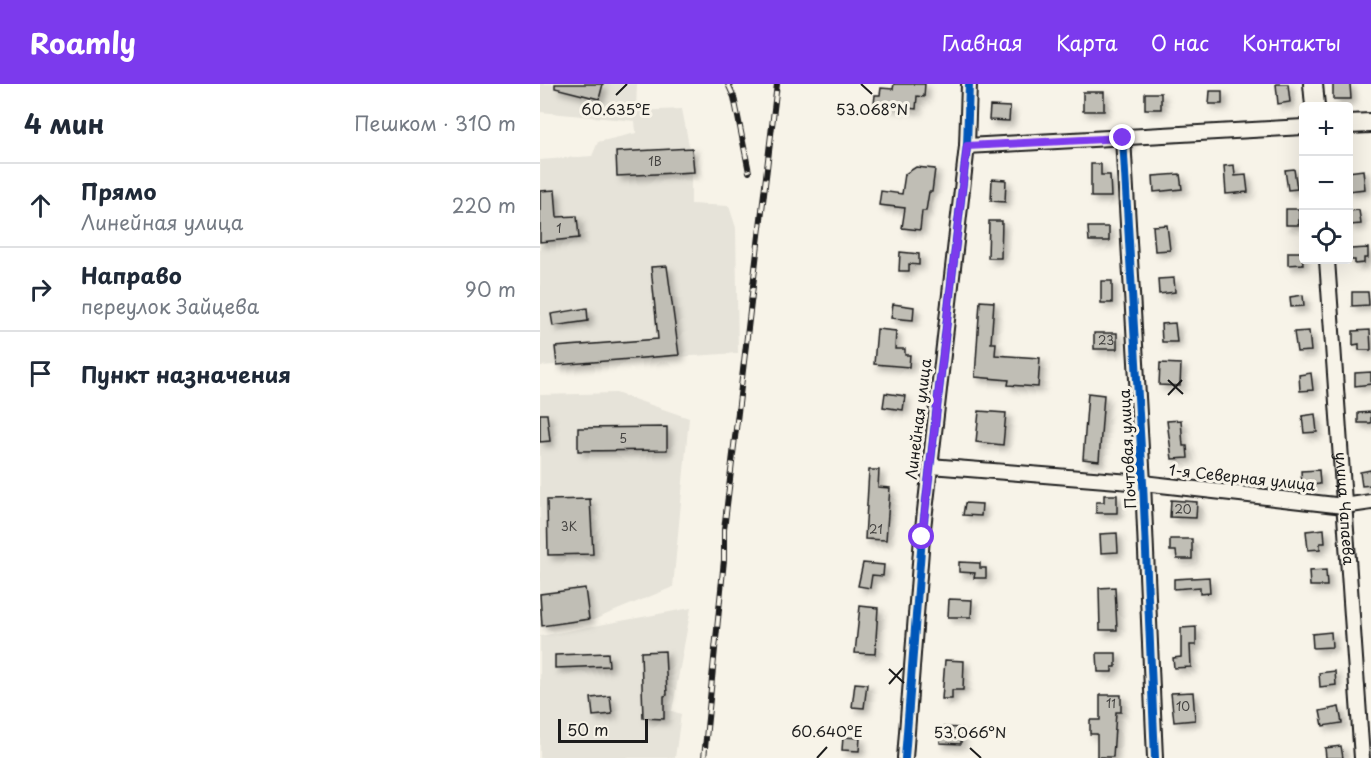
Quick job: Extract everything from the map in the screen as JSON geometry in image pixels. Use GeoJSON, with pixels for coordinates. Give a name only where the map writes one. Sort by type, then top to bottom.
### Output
{"type":"FeatureCollection","features":[{"type":"Feature","properties":{"kind":"street","name":"Линейная улица"},"geometry":{"type":"LineString","coordinates":[[905,758],[922,537],[967,146],[969,84]]}},
{"type":"Feature","properties":{"kind":"street"},"geometry":{"type":"LineString","coordinates":[[1313,84],[1315,102]]}},
{"type":"Feature","properties":{"kind":"street"},"geometry":{"type":"LineString","coordinates":[[1353,124],[1371,123]]}},
{"type":"Feature","properties":{"kind":"street"},"geometry":{"type":"LineString","coordinates":[[967,146],[1299,127]]}},
{"type":"Feature","properties":{"kind":"street","name":"Почтовая улица"},"geometry":{"type":"LineString","coordinates":[[1123,138],[1143,483],[1155,758]]}},
{"type":"Feature","properties":{"kind":"street","name":"улица Чапаева"},"geometry":{"type":"LineString","coordinates":[[1327,264],[1362,758]]}},
{"type":"Feature","properties":{"kind":"street","name":"1-я Северная улица"},"geometry":{"type":"LineString","coordinates":[[930,466],[1143,483],[1344,506],[1371,502]]}},
{"type":"Feature","properties":{"kind":"shaded area"},"geometry":{"type":"Polygon","coordinates":[[[540,84],[637,84],[636,111],[682,109],[691,156],[691,204],[729,206],[736,228],[738,353],[540,366],[540,160],[592,156],[598,142],[636,133],[635,121],[540,112],[540,84]]]}},
{"type":"Feature","properties":{"kind":"shaded area"},"geometry":{"type":"Polygon","coordinates":[[[616,393],[689,418],[673,587],[593,620],[540,625],[540,395],[616,393]]]}},
{"type":"Feature","properties":{"kind":"shaded area"},"geometry":{"type":"Polygon","coordinates":[[[691,608],[672,711],[681,714],[675,758],[540,758],[540,636],[691,608]]]}},
{"type":"Feature","properties":{"kind":"building"},"geometry":{"type":"Polygon","coordinates":[[[555,84],[603,84],[599,99],[555,88],[555,84]]]}},
{"type":"Feature","properties":{"kind":"building"},"geometry":{"type":"Polygon","coordinates":[[[894,84],[925,84],[924,97],[917,96],[916,109],[874,104],[875,95],[880,95],[881,88],[893,89],[894,84]]]}},
{"type":"Feature","properties":{"kind":"building"},"geometry":{"type":"Polygon","coordinates":[[[1276,84],[1288,84],[1290,102],[1278,104],[1276,84]]]}},
{"type":"Feature","properties":{"kind":"building"},"geometry":{"type":"Polygon","coordinates":[[[1333,84],[1350,84],[1351,99],[1333,99],[1333,84]]]}},
{"type":"Feature","properties":{"kind":"building"},"geometry":{"type":"Polygon","coordinates":[[[1210,91],[1222,91],[1222,104],[1209,104],[1210,91]]]}},
{"type":"Feature","properties":{"kind":"building"},"geometry":{"type":"Polygon","coordinates":[[[1083,92],[1104,92],[1104,111],[1083,111],[1083,92]]]}},
{"type":"Feature","properties":{"kind":"building"},"geometry":{"type":"Polygon","coordinates":[[[1145,93],[1161,93],[1161,109],[1145,109],[1145,93]]]}},
{"type":"Feature","properties":{"kind":"building"},"geometry":{"type":"Polygon","coordinates":[[[990,106],[1010,107],[1009,121],[989,120],[990,106]]]}},
{"type":"Feature","properties":{"kind":"building"},"geometry":{"type":"Polygon","coordinates":[[[692,148],[694,172],[617,176],[616,152],[692,148]]]}},
{"type":"Feature","properties":{"kind":"building"},"geometry":{"type":"Polygon","coordinates":[[[1091,164],[1101,164],[1101,175],[1110,175],[1111,197],[1091,197],[1091,164]]]}},
{"type":"Feature","properties":{"kind":"building"},"geometry":{"type":"Polygon","coordinates":[[[1234,165],[1235,176],[1246,175],[1248,192],[1226,194],[1224,166],[1234,165]]]}},
{"type":"Feature","properties":{"kind":"building"},"geometry":{"type":"Polygon","coordinates":[[[916,167],[935,169],[932,192],[929,192],[926,211],[922,211],[920,230],[902,228],[905,208],[879,205],[881,191],[902,194],[905,174],[916,167]]]}},
{"type":"Feature","properties":{"kind":"building"},"geometry":{"type":"Polygon","coordinates":[[[1294,169],[1297,189],[1288,190],[1285,170],[1294,169]]]}},
{"type":"Feature","properties":{"kind":"building"},"geometry":{"type":"Polygon","coordinates":[[[1363,170],[1365,189],[1353,190],[1353,171],[1363,170]]]}},
{"type":"Feature","properties":{"kind":"building"},"geometry":{"type":"Polygon","coordinates":[[[1180,174],[1182,189],[1154,192],[1153,176],[1180,174]]]}},
{"type":"Feature","properties":{"kind":"building"},"geometry":{"type":"Polygon","coordinates":[[[992,179],[1006,180],[1005,202],[991,201],[992,179]]]}},
{"type":"Feature","properties":{"kind":"building"},"geometry":{"type":"Polygon","coordinates":[[[555,190],[557,217],[577,216],[579,238],[540,242],[540,191],[555,190]]]}},
{"type":"Feature","properties":{"kind":"building"},"geometry":{"type":"Polygon","coordinates":[[[1286,209],[1299,209],[1299,225],[1286,225],[1286,209]]]}},
{"type":"Feature","properties":{"kind":"building"},"geometry":{"type":"Polygon","coordinates":[[[1359,210],[1361,224],[1353,225],[1353,211],[1359,210]]]}},
{"type":"Feature","properties":{"kind":"building"},"geometry":{"type":"Polygon","coordinates":[[[989,221],[1002,221],[1001,258],[988,258],[989,221]]]}},
{"type":"Feature","properties":{"kind":"building"},"geometry":{"type":"Polygon","coordinates":[[[1167,225],[1170,250],[1155,251],[1153,226],[1167,225]]]}},
{"type":"Feature","properties":{"kind":"building"},"geometry":{"type":"Polygon","coordinates":[[[1088,227],[1109,227],[1109,241],[1089,241],[1088,227]]]}},
{"type":"Feature","properties":{"kind":"building"},"geometry":{"type":"Polygon","coordinates":[[[1368,248],[1368,258],[1364,258],[1364,263],[1355,264],[1353,249],[1368,248]]]}},
{"type":"Feature","properties":{"kind":"building"},"geometry":{"type":"Polygon","coordinates":[[[900,252],[919,254],[919,265],[909,264],[909,271],[899,271],[900,252]]]}},
{"type":"Feature","properties":{"kind":"building"},"geometry":{"type":"Polygon","coordinates":[[[1288,252],[1299,252],[1299,264],[1303,264],[1288,265],[1288,252]]]}},
{"type":"Feature","properties":{"kind":"building"},"geometry":{"type":"Polygon","coordinates":[[[667,266],[679,355],[557,365],[555,347],[658,339],[651,267],[667,266]]]}},
{"type":"Feature","properties":{"kind":"building"},"geometry":{"type":"Polygon","coordinates":[[[1174,278],[1175,292],[1159,294],[1158,279],[1174,278]]]}},
{"type":"Feature","properties":{"kind":"building"},"geometry":{"type":"Polygon","coordinates":[[[1101,281],[1112,281],[1112,303],[1101,303],[1101,281]]]}},
{"type":"Feature","properties":{"kind":"building"},"geometry":{"type":"Polygon","coordinates":[[[1352,292],[1368,292],[1369,305],[1352,306],[1352,292]]]}},
{"type":"Feature","properties":{"kind":"building"},"geometry":{"type":"Polygon","coordinates":[[[1303,295],[1304,306],[1291,307],[1290,297],[1303,295]]]}},
{"type":"Feature","properties":{"kind":"building"},"geometry":{"type":"Polygon","coordinates":[[[980,301],[994,302],[991,343],[996,343],[995,355],[1040,358],[1038,387],[1008,385],[1009,380],[975,377],[980,301]]]}},
{"type":"Feature","properties":{"kind":"building"},"geometry":{"type":"Polygon","coordinates":[[[893,304],[914,307],[913,320],[891,318],[893,304]]]}},
{"type":"Feature","properties":{"kind":"building"},"geometry":{"type":"Polygon","coordinates":[[[587,308],[588,321],[553,326],[551,314],[587,308]]]}},
{"type":"Feature","properties":{"kind":"building"},"geometry":{"type":"Polygon","coordinates":[[[1175,323],[1177,342],[1162,342],[1161,324],[1175,323]]]}},
{"type":"Feature","properties":{"kind":"building"},"geometry":{"type":"Polygon","coordinates":[[[877,329],[896,331],[895,349],[905,349],[905,355],[910,355],[909,367],[874,364],[877,329]]]}},
{"type":"Feature","properties":{"kind":"building"},"geometry":{"type":"Polygon","coordinates":[[[1370,330],[1371,350],[1359,350],[1359,344],[1353,345],[1353,331],[1370,330]]]}},
{"type":"Feature","properties":{"kind":"building"},"geometry":{"type":"Polygon","coordinates":[[[1309,331],[1311,351],[1297,352],[1294,332],[1309,331]]]}},
{"type":"Feature","properties":{"kind":"building"},"geometry":{"type":"Polygon","coordinates":[[[1094,333],[1117,333],[1117,349],[1094,349],[1094,333]]]}},
{"type":"Feature","properties":{"kind":"building"},"geometry":{"type":"Polygon","coordinates":[[[1160,363],[1181,364],[1180,386],[1159,385],[1160,363]]]}},
{"type":"Feature","properties":{"kind":"building"},"geometry":{"type":"Polygon","coordinates":[[[1371,372],[1371,384],[1355,386],[1355,373],[1371,372]]]}},
{"type":"Feature","properties":{"kind":"building"},"geometry":{"type":"Polygon","coordinates":[[[1311,373],[1313,390],[1300,391],[1299,375],[1311,373]]]}},
{"type":"Feature","properties":{"kind":"building"},"geometry":{"type":"Polygon","coordinates":[[[885,393],[905,396],[903,410],[883,407],[885,393]]]}},
{"type":"Feature","properties":{"kind":"building"},"geometry":{"type":"Polygon","coordinates":[[[1088,393],[1104,395],[1099,461],[1083,459],[1088,393]]]}},
{"type":"Feature","properties":{"kind":"building"},"geometry":{"type":"Polygon","coordinates":[[[979,411],[1006,413],[1003,445],[976,442],[979,411]]]}},
{"type":"Feature","properties":{"kind":"building"},"geometry":{"type":"Polygon","coordinates":[[[1371,412],[1371,423],[1358,423],[1358,413],[1371,412]]]}},
{"type":"Feature","properties":{"kind":"building"},"geometry":{"type":"Polygon","coordinates":[[[540,414],[547,414],[550,441],[540,442],[540,414]]]}},
{"type":"Feature","properties":{"kind":"building"},"geometry":{"type":"Polygon","coordinates":[[[1315,414],[1317,432],[1304,433],[1302,416],[1315,414]]]}},
{"type":"Feature","properties":{"kind":"building"},"geometry":{"type":"Polygon","coordinates":[[[1181,420],[1183,446],[1187,446],[1188,458],[1172,459],[1167,421],[1181,420]]]}},
{"type":"Feature","properties":{"kind":"building"},"geometry":{"type":"Polygon","coordinates":[[[667,427],[667,450],[578,451],[578,428],[667,427]]]}},
{"type":"Feature","properties":{"kind":"building"},"geometry":{"type":"Polygon","coordinates":[[[869,470],[879,470],[878,487],[890,488],[886,540],[865,539],[869,470]]]}},
{"type":"Feature","properties":{"kind":"building"},"geometry":{"type":"Polygon","coordinates":[[[1319,470],[1320,484],[1302,486],[1301,471],[1319,470]]]}},
{"type":"Feature","properties":{"kind":"building"},"geometry":{"type":"Polygon","coordinates":[[[1371,470],[1371,485],[1362,486],[1360,472],[1371,470]]]}},
{"type":"Feature","properties":{"kind":"building"},"geometry":{"type":"Polygon","coordinates":[[[1104,495],[1117,495],[1117,513],[1096,513],[1096,502],[1104,502],[1104,495]]]}},
{"type":"Feature","properties":{"kind":"building"},"geometry":{"type":"Polygon","coordinates":[[[590,499],[593,554],[548,555],[547,500],[590,499]]]}},
{"type":"Feature","properties":{"kind":"building"},"geometry":{"type":"Polygon","coordinates":[[[1171,500],[1197,502],[1196,518],[1170,517],[1171,500]]]}},
{"type":"Feature","properties":{"kind":"building"},"geometry":{"type":"Polygon","coordinates":[[[965,503],[982,504],[981,516],[963,515],[965,503]]]}},
{"type":"Feature","properties":{"kind":"building"},"geometry":{"type":"Polygon","coordinates":[[[1324,529],[1325,543],[1320,543],[1320,549],[1308,550],[1306,531],[1324,529]]]}},
{"type":"Feature","properties":{"kind":"building"},"geometry":{"type":"Polygon","coordinates":[[[1117,533],[1118,552],[1101,553],[1100,534],[1117,533]]]}},
{"type":"Feature","properties":{"kind":"building"},"geometry":{"type":"Polygon","coordinates":[[[1170,539],[1192,539],[1192,559],[1177,559],[1176,551],[1170,551],[1170,539]]]}},
{"type":"Feature","properties":{"kind":"building"},"geometry":{"type":"Polygon","coordinates":[[[959,562],[980,563],[980,568],[986,568],[986,578],[974,578],[975,573],[959,572],[959,562]]]}},
{"type":"Feature","properties":{"kind":"building"},"geometry":{"type":"Polygon","coordinates":[[[863,563],[884,565],[883,576],[872,575],[870,588],[858,586],[863,563]]]}},
{"type":"Feature","properties":{"kind":"building"},"geometry":{"type":"Polygon","coordinates":[[[1326,570],[1327,586],[1310,586],[1309,571],[1326,570]]]}},
{"type":"Feature","properties":{"kind":"building"},"geometry":{"type":"Polygon","coordinates":[[[1209,577],[1210,593],[1200,594],[1200,587],[1174,589],[1174,579],[1209,577]]]}},
{"type":"Feature","properties":{"kind":"building"},"geometry":{"type":"Polygon","coordinates":[[[1115,587],[1117,630],[1100,630],[1099,588],[1115,587]]]}},
{"type":"Feature","properties":{"kind":"building"},"geometry":{"type":"Polygon","coordinates":[[[585,588],[589,619],[542,626],[540,594],[585,588]]]}},
{"type":"Feature","properties":{"kind":"building"},"geometry":{"type":"Polygon","coordinates":[[[949,599],[972,600],[971,617],[948,617],[949,599]]]}},
{"type":"Feature","properties":{"kind":"building"},"geometry":{"type":"Polygon","coordinates":[[[860,606],[878,608],[875,654],[855,653],[860,606]]]}},
{"type":"Feature","properties":{"kind":"building"},"geometry":{"type":"Polygon","coordinates":[[[1196,627],[1196,645],[1190,645],[1191,667],[1174,668],[1173,658],[1181,657],[1181,628],[1196,627]]]}},
{"type":"Feature","properties":{"kind":"building"},"geometry":{"type":"Polygon","coordinates":[[[1331,632],[1332,647],[1313,648],[1312,634],[1331,632]]]}},
{"type":"Feature","properties":{"kind":"building"},"geometry":{"type":"Polygon","coordinates":[[[665,651],[667,695],[664,696],[664,719],[643,718],[641,652],[665,651]]]}},
{"type":"Feature","properties":{"kind":"building"},"geometry":{"type":"Polygon","coordinates":[[[608,653],[609,666],[555,668],[555,655],[608,653]]]}},
{"type":"Feature","properties":{"kind":"building"},"geometry":{"type":"Polygon","coordinates":[[[1097,653],[1116,653],[1116,667],[1112,667],[1112,672],[1098,672],[1097,653]]]}},
{"type":"Feature","properties":{"kind":"building"},"geometry":{"type":"Polygon","coordinates":[[[945,660],[964,661],[963,690],[952,690],[952,699],[942,699],[945,660]]]}},
{"type":"Feature","properties":{"kind":"building"},"geometry":{"type":"Polygon","coordinates":[[[1335,671],[1336,685],[1320,687],[1319,673],[1335,671]]]}},
{"type":"Feature","properties":{"kind":"building"},"geometry":{"type":"Polygon","coordinates":[[[855,683],[867,684],[864,708],[852,707],[855,683]]]}},
{"type":"Feature","properties":{"kind":"building"},"geometry":{"type":"Polygon","coordinates":[[[1193,692],[1195,720],[1174,722],[1171,693],[1193,692]]]}},
{"type":"Feature","properties":{"kind":"building"},"geometry":{"type":"Polygon","coordinates":[[[1100,695],[1121,695],[1121,712],[1116,712],[1113,757],[1097,757],[1097,734],[1090,734],[1090,720],[1100,720],[1100,695]]]}},
{"type":"Feature","properties":{"kind":"building"},"geometry":{"type":"Polygon","coordinates":[[[610,696],[612,714],[593,716],[591,698],[610,696]]]}},
{"type":"Feature","properties":{"kind":"building"},"geometry":{"type":"Polygon","coordinates":[[[1339,707],[1342,723],[1323,726],[1320,711],[1339,707]]]}},
{"type":"Feature","properties":{"kind":"building"},"geometry":{"type":"Polygon","coordinates":[[[941,727],[961,728],[961,744],[940,743],[941,727]]]}},
{"type":"Feature","properties":{"kind":"building"},"geometry":{"type":"Polygon","coordinates":[[[843,737],[860,738],[859,751],[842,750],[843,737]]]}},
{"type":"Feature","properties":{"kind":"building"},"geometry":{"type":"Polygon","coordinates":[[[1341,746],[1343,758],[1326,758],[1325,748],[1341,746]]]}},
{"type":"Feature","properties":{"kind":"railway"},"geometry":{"type":"LineString","coordinates":[[728,84],[734,97],[749,172]]}},
{"type":"Feature","properties":{"kind":"railway"},"geometry":{"type":"LineString","coordinates":[[704,758],[724,560],[724,530],[777,84]]}},
{"type":"Feature","properties":{"kind":"cycle path"},"geometry":{"type":"LineString","coordinates":[[905,758],[922,537],[967,146],[969,84]]}},
{"type":"Feature","properties":{"kind":"cycle path"},"geometry":{"type":"LineString","coordinates":[[1123,138],[1143,483],[1155,758]]}},
{"type":"Feature","properties":{"kind":"route"},"geometry":{"type":"LineString","coordinates":[[922,537],[967,146],[1123,138]]}}]}
